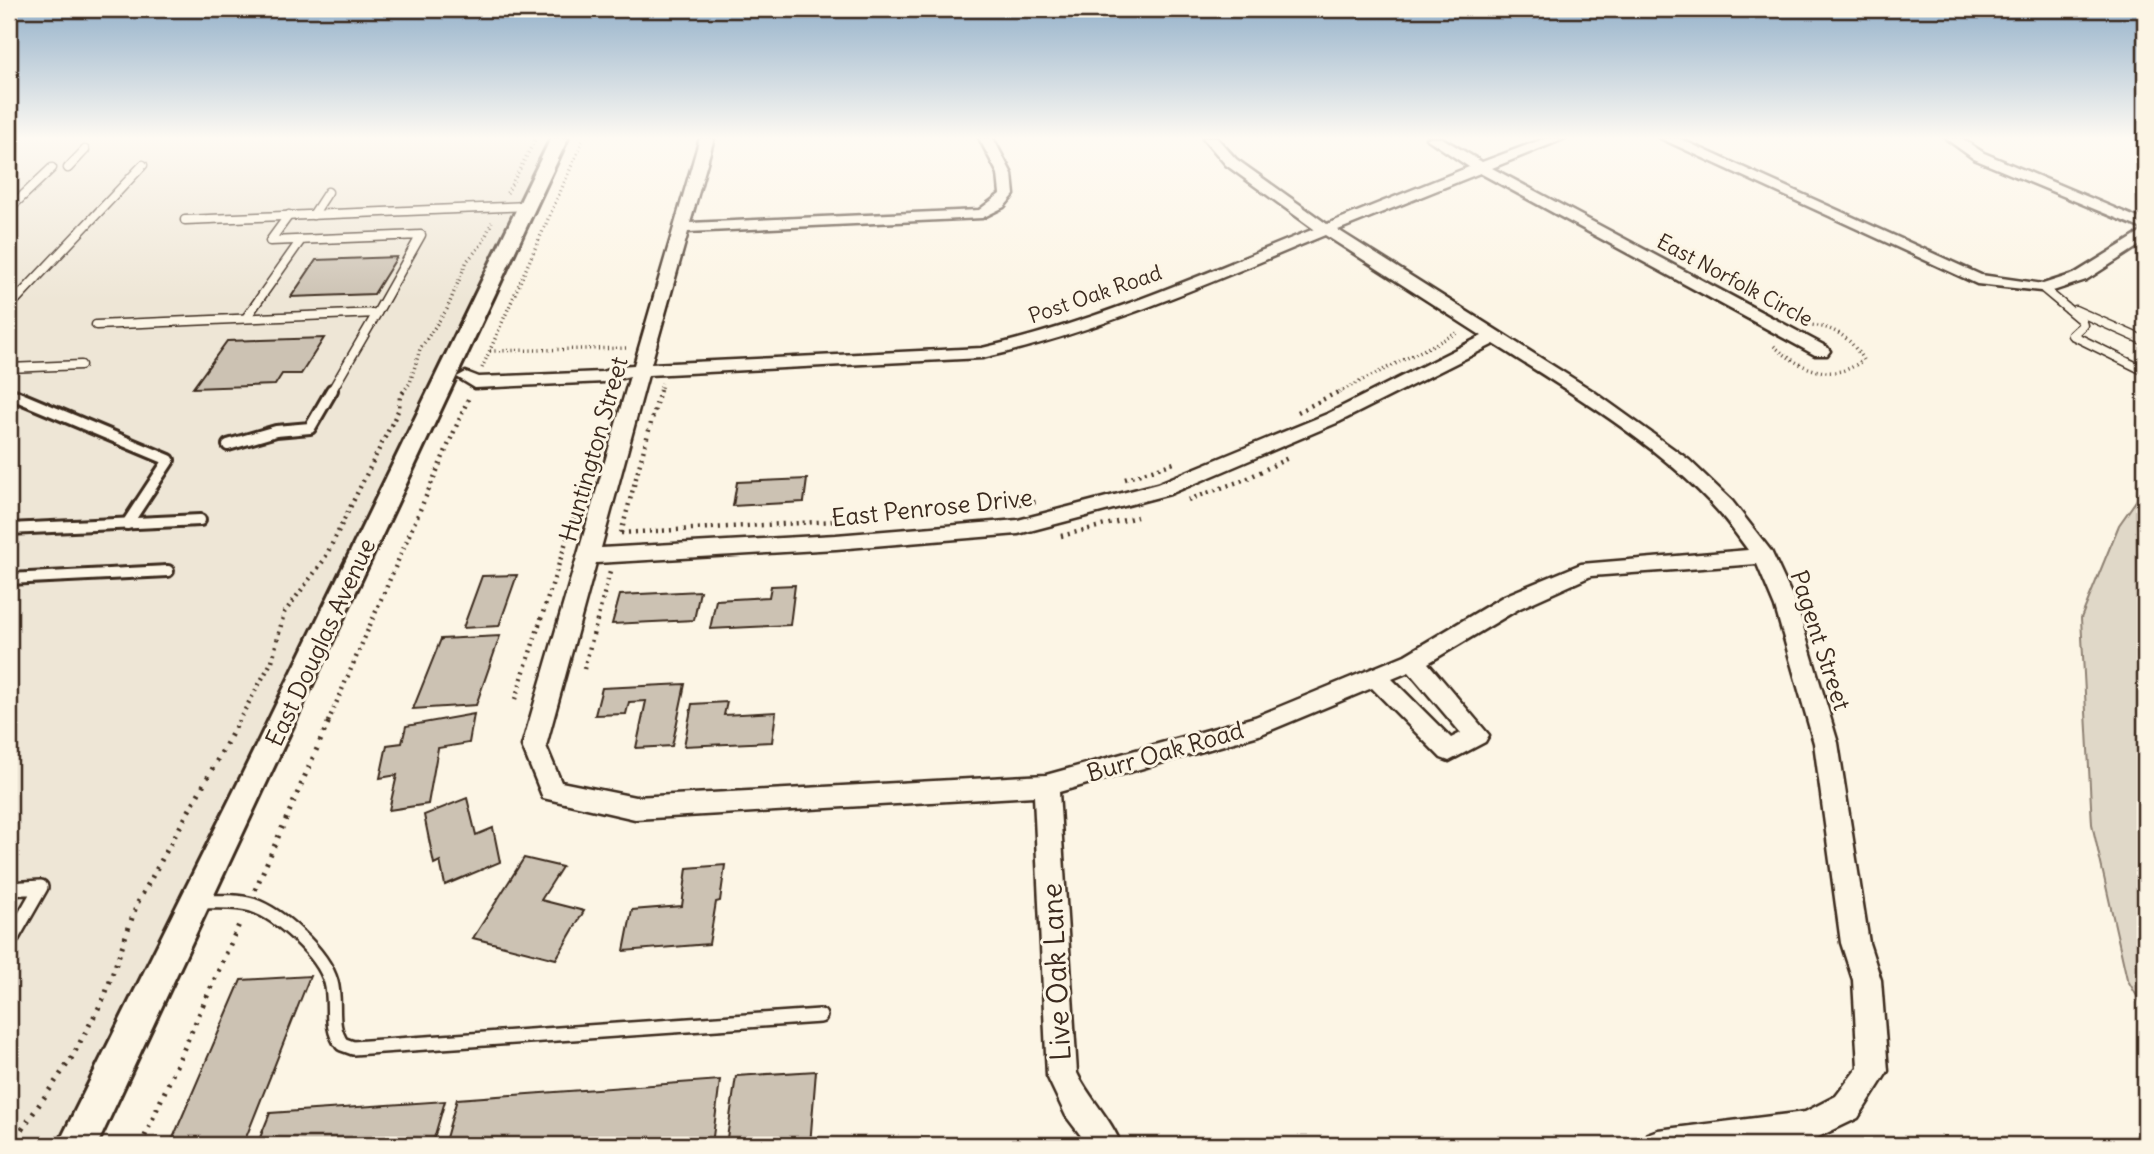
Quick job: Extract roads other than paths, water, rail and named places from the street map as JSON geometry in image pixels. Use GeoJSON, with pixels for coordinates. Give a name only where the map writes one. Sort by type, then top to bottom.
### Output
{"type":"FeatureCollection","features":[{"type":"Feature","properties":{"kind":"street","name":"East Douglas Avenue"},"geometry":{"type":"LineString","coordinates":[[77,1145],[195,902],[467,377],[535,192]]}},
{"type":"Feature","properties":{"kind":"street","name":"Huntington Street"},"geometry":{"type":"LineString","coordinates":[[545,773],[534,746],[588,556],[629,374],[682,228],[692,192]]}},
{"type":"Feature","properties":{"kind":"street"},"geometry":{"type":"LineString","coordinates":[[682,228],[982,214],[999,204],[1007,192]]}},
{"type":"Feature","properties":{"kind":"street","name":"Pagent Street"},"geometry":{"type":"LineString","coordinates":[[1273,192],[1326,230],[1587,395],[1682,465],[1725,506],[1764,556],[1786,607],[1826,743],[1855,943],[1867,979],[1873,1071],[1847,1107],[1808,1127],[1658,1145]]}},
{"type":"Feature","properties":{"kind":"street","name":"Post Oak Road"},"geometry":{"type":"LineString","coordinates":[[467,377],[605,377],[982,353],[1018,345],[1164,295],[1421,192]]}},
{"type":"Feature","properties":{"kind":"street","name":"East Norfolk Circle"},"geometry":{"type":"LineString","coordinates":[[1524,192],[1821,351]]}},
{"type":"Feature","properties":{"kind":"street"},"geometry":{"type":"LineString","coordinates":[[1785,192],[1977,279],[2044,289],[2080,277],[2145,235]]}},
{"type":"Feature","properties":{"kind":"street"},"geometry":{"type":"LineString","coordinates":[[2064,192],[2145,226]]}},
{"type":"Feature","properties":{"kind":"street","name":"East Penrose Drive"},"geometry":{"type":"LineString","coordinates":[[588,556],[836,542],[1018,527],[1163,489],[1333,418],[1496,336]]}},
{"type":"Feature","properties":{"kind":"street","name":"Burr Oak Road"},"geometry":{"type":"LineString","coordinates":[[545,773],[552,791],[635,808],[1046,785],[1259,725],[1413,661],[1513,602],[1588,569],[1764,556]]}},
{"type":"Feature","properties":{"kind":"street"},"geometry":{"type":"LineString","coordinates":[[1376,677],[1449,751],[1478,735],[1413,661]]}},
{"type":"Feature","properties":{"kind":"street","name":"Live Oak Lane"},"geometry":{"type":"LineString","coordinates":[[1046,785],[1062,1076],[1077,1105],[1106,1145]]}},
{"type":"Feature","properties":{"kind":"lane"},"geometry":{"type":"LineString","coordinates":[[9,209],[27,192]]}},
{"type":"Feature","properties":{"kind":"lane"},"geometry":{"type":"LineString","coordinates":[[9,307],[118,192]]}},
{"type":"Feature","properties":{"kind":"lane"},"geometry":{"type":"LineString","coordinates":[[313,215],[328,192]]}},
{"type":"Feature","properties":{"kind":"lane"},"geometry":{"type":"LineString","coordinates":[[185,220],[528,206]]}},
{"type":"Feature","properties":{"kind":"lane"},"geometry":{"type":"LineString","coordinates":[[228,445],[276,431],[310,428],[421,235],[270,242],[289,215]]}},
{"type":"Feature","properties":{"kind":"lane"},"geometry":{"type":"LineString","coordinates":[[246,318],[301,240]]}},
{"type":"Feature","properties":{"kind":"lane"},"geometry":{"type":"LineString","coordinates":[[2044,289],[2081,320],[2083,325],[2071,333],[2077,340],[2145,370]]}},
{"type":"Feature","properties":{"kind":"lane"},"geometry":{"type":"LineString","coordinates":[[2063,304],[2145,341]]}},
{"type":"Feature","properties":{"kind":"lane"},"geometry":{"type":"LineString","coordinates":[[96,325],[377,313]]}},
{"type":"Feature","properties":{"kind":"lane"},"geometry":{"type":"LineString","coordinates":[[9,368],[81,365]]}},
{"type":"Feature","properties":{"kind":"lane"},"geometry":{"type":"LineString","coordinates":[[9,393],[169,460],[127,524]]}},
{"type":"Feature","properties":{"kind":"lane"},"geometry":{"type":"LineString","coordinates":[[9,528],[200,520]]}},
{"type":"Feature","properties":{"kind":"lane"},"geometry":{"type":"LineString","coordinates":[[9,579],[168,571]]}},
{"type":"Feature","properties":{"kind":"lane"},"geometry":{"type":"LineString","coordinates":[[9,889],[41,887],[9,943]]}},
{"type":"Feature","properties":{"kind":"lane"},"geometry":{"type":"LineString","coordinates":[[195,902],[248,904],[272,915],[322,962],[331,982],[338,1041],[353,1048],[820,1016]]}}]}
